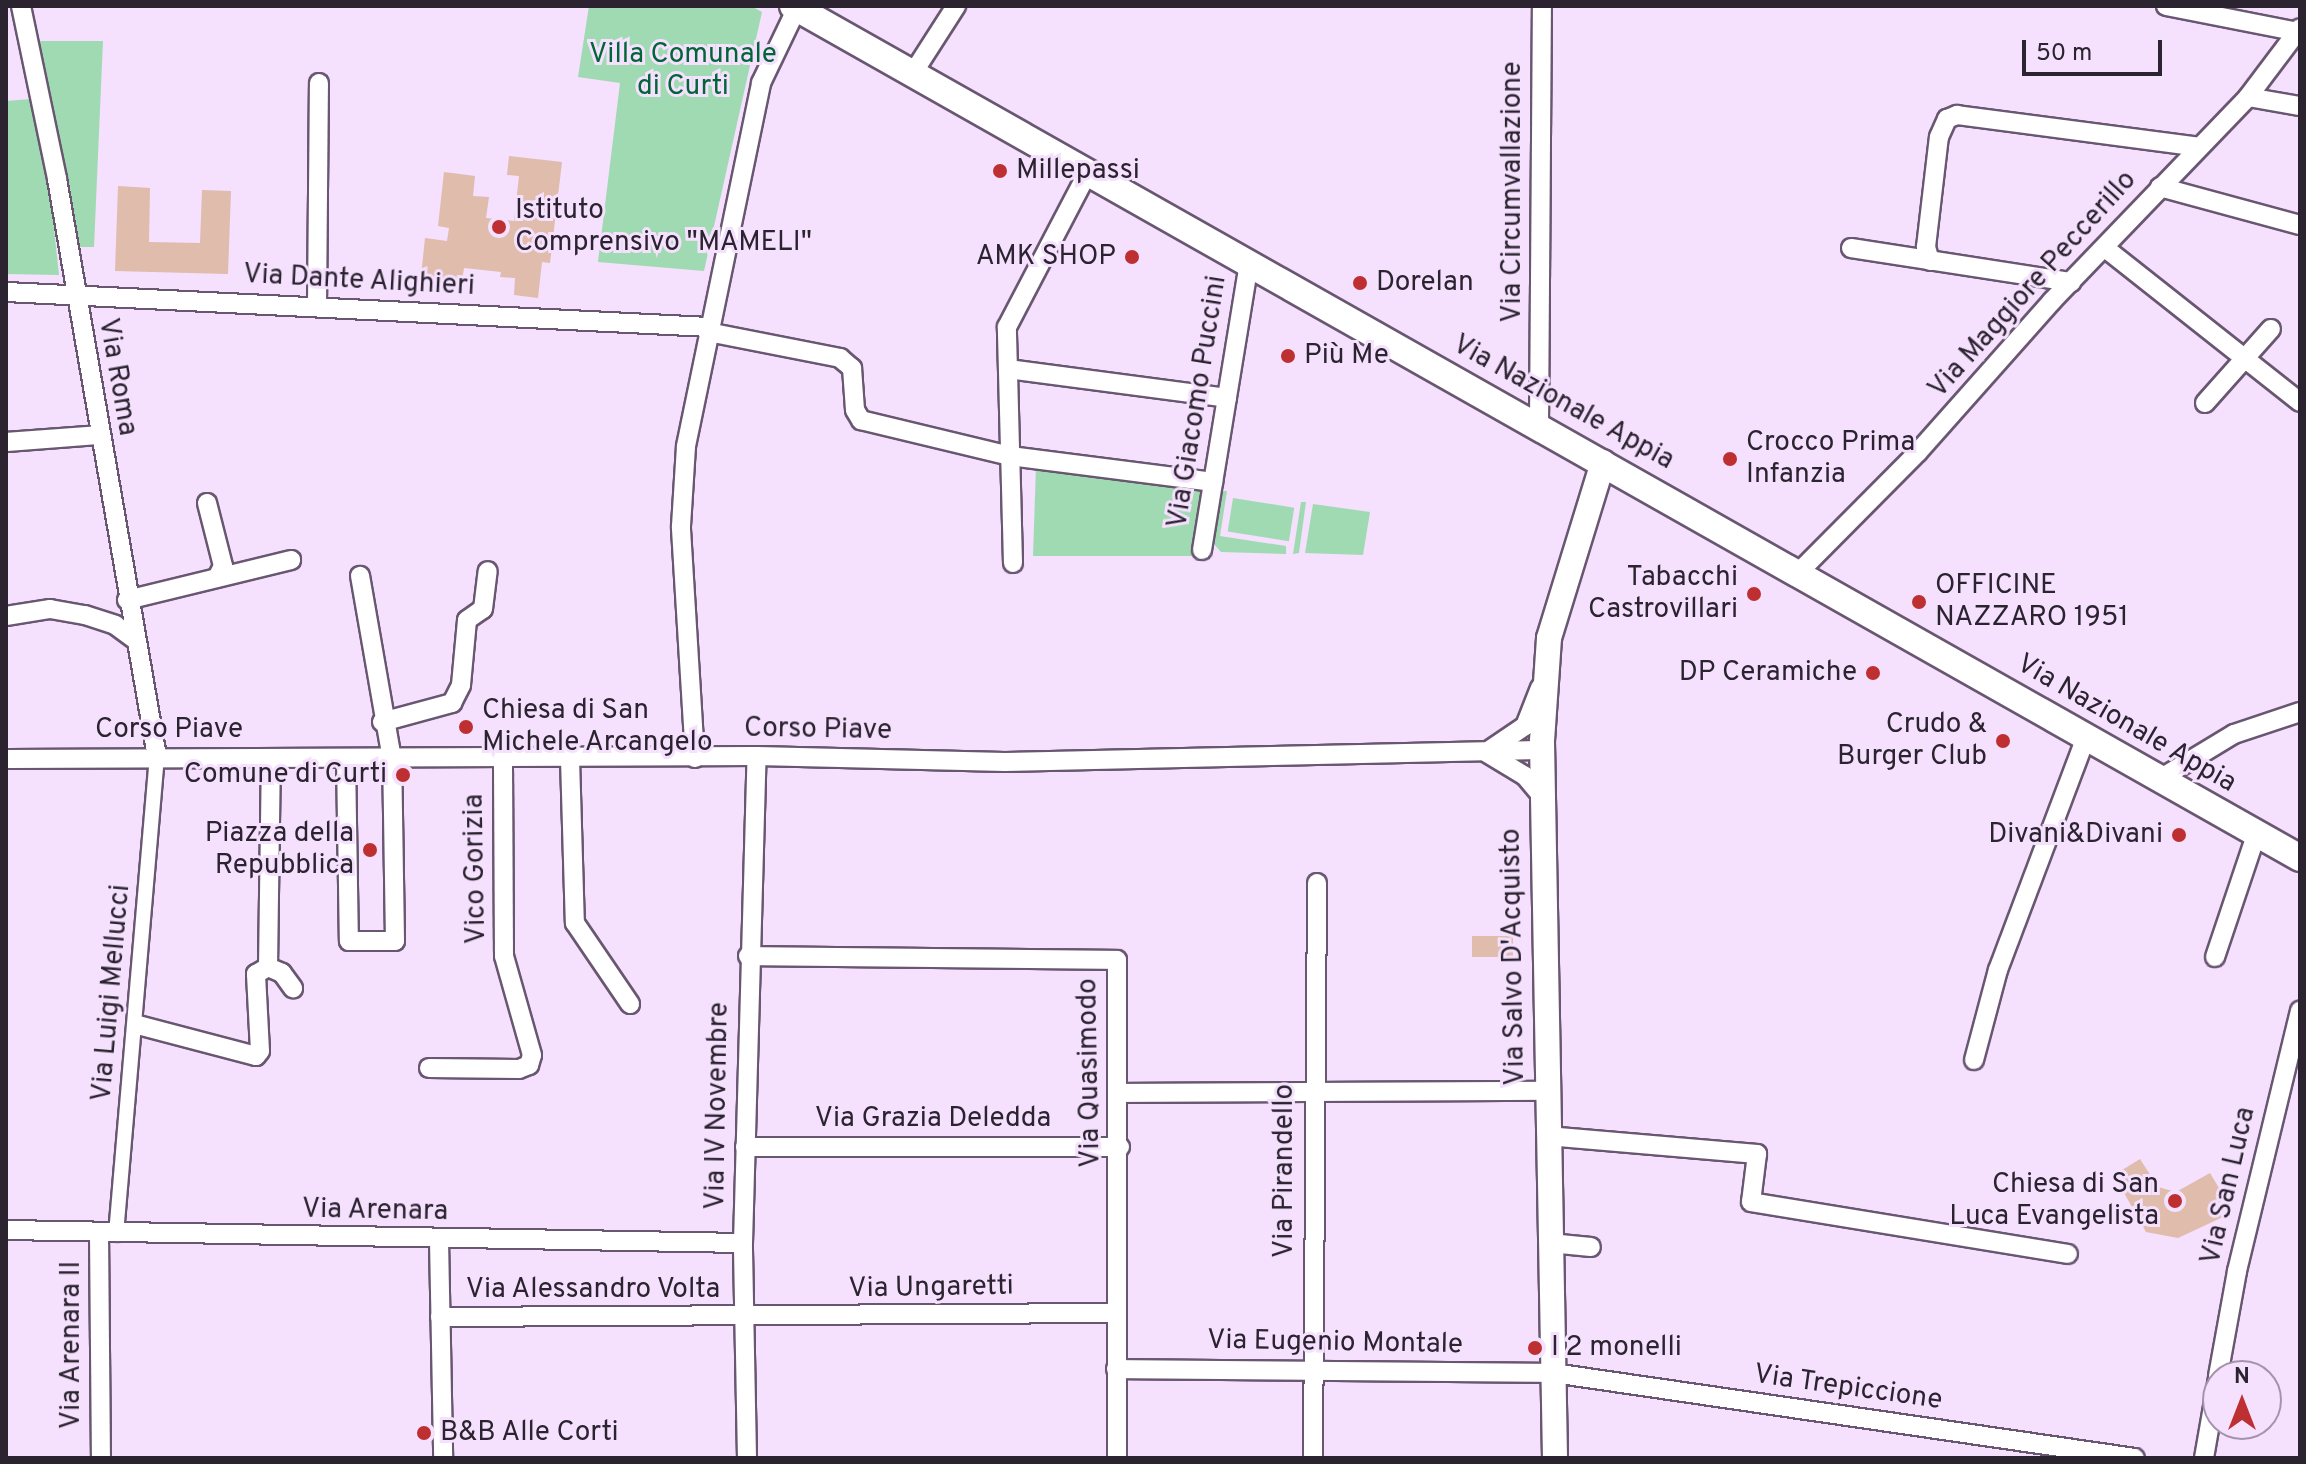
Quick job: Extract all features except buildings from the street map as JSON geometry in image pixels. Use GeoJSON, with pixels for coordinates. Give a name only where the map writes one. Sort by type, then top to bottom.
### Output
{"type":"FeatureCollection","features":[{"type":"Feature","properties":{"kind":"main road","name":"Via Nazionale Appia"},"geometry":{"type":"LineString","coordinates":[[795,7],[1603,462],[2085,740],[2300,858]]}},
{"type":"Feature","properties":{"kind":"street","name":"Via Roma"},"geometry":{"type":"LineString","coordinates":[[21,6],[157,757]]}},
{"type":"Feature","properties":{"kind":"street"},"geometry":{"type":"LineString","coordinates":[[913,73],[956,6]]}},
{"type":"Feature","properties":{"kind":"street","name":"Via Circumvallazione"},"geometry":{"type":"LineString","coordinates":[[1539,426],[1542,6]]}},
{"type":"Feature","properties":{"kind":"street"},"geometry":{"type":"LineString","coordinates":[[2166,6],[2299,30]]}},
{"type":"Feature","properties":{"kind":"street"},"geometry":{"type":"LineString","coordinates":[[695,758],[681,526],[686,446],[761,83],[795,7]]}},
{"type":"Feature","properties":{"kind":"street","name":"Via Maggiore Peccerillo"},"geometry":{"type":"LineString","coordinates":[[1798,573],[1918,452],[2071,282],[2248,97],[2299,30]]}},
{"type":"Feature","properties":{"kind":"street"},"geometry":{"type":"LineString","coordinates":[[317,307],[319,83]]}},
{"type":"Feature","properties":{"kind":"street"},"geometry":{"type":"LineString","coordinates":[[2248,97],[2300,106]]}},
{"type":"Feature","properties":{"kind":"street"},"geometry":{"type":"LineString","coordinates":[[1930,261],[1926,247],[1939,137],[1947,119],[1957,115],[2199,147]]}},
{"type":"Feature","properties":{"kind":"street"},"geometry":{"type":"LineString","coordinates":[[1013,563],[1007,327],[1088,172]]}},
{"type":"Feature","properties":{"kind":"street"},"geometry":{"type":"LineString","coordinates":[[2160,187],[2300,225]]}},
{"type":"Feature","properties":{"kind":"street"},"geometry":{"type":"LineString","coordinates":[[1851,248],[2071,282]]}},
{"type":"Feature","properties":{"kind":"street"},"geometry":{"type":"LineString","coordinates":[[2105,248],[2300,402]]}},
{"type":"Feature","properties":{"kind":"street","name":"Via Giacomo Puccini"},"geometry":{"type":"LineString","coordinates":[[1202,550],[1249,263]]}},
{"type":"Feature","properties":{"kind":"street","name":"Via Dante Alighieri"},"geometry":{"type":"LineString","coordinates":[[6,292],[709,330],[840,358],[852,368],[857,418],[1010,456]]}},
{"type":"Feature","properties":{"kind":"street"},"geometry":{"type":"LineString","coordinates":[[2205,403],[2271,329]]}},
{"type":"Feature","properties":{"kind":"street"},"geometry":{"type":"LineString","coordinates":[[1008,369],[1227,398]]}},
{"type":"Feature","properties":{"kind":"street"},"geometry":{"type":"LineString","coordinates":[[6,442],[99,435]]}},
{"type":"Feature","properties":{"kind":"street"},"geometry":{"type":"LineString","coordinates":[[1010,456],[1213,482]]}},
{"type":"Feature","properties":{"kind":"street","name":"Via Salvo D'Acquisto"},"geometry":{"type":"LineString","coordinates":[[1555,1458],[1542,750],[1549,638],[1603,462]]}},
{"type":"Feature","properties":{"kind":"street"},"geometry":{"type":"LineString","coordinates":[[207,503],[223,566],[217,578]]}},
{"type":"Feature","properties":{"kind":"street"},"geometry":{"type":"LineString","coordinates":[[127,600],[291,560]]}},
{"type":"Feature","properties":{"kind":"street"},"geometry":{"type":"LineString","coordinates":[[382,722],[452,703],[461,685],[467,620],[483,609],[488,571]]}},
{"type":"Feature","properties":{"kind":"street"},"geometry":{"type":"LineString","coordinates":[[346,758],[349,941],[395,941],[392,759],[382,722],[360,576]]}},
{"type":"Feature","properties":{"kind":"street"},"geometry":{"type":"LineString","coordinates":[[6,616],[50,609],[85,615],[115,625],[134,639]]}},
{"type":"Feature","properties":{"kind":"street","name":"Corso Piave"},"geometry":{"type":"LineString","coordinates":[[1485,752],[1512,740],[1525,726],[1548,663]]}},
{"type":"Feature","properties":{"kind":"street"},"geometry":{"type":"LineString","coordinates":[[2158,780],[2234,734],[2300,712]]}},
{"type":"Feature","properties":{"kind":"street"},"geometry":{"type":"LineString","coordinates":[[1974,1060],[1998,970],[2085,740]]}},
{"type":"Feature","properties":{"kind":"street","name":"Corso Piave"},"geometry":{"type":"LineString","coordinates":[[6,759],[757,756],[1005,762],[1542,750]]}},
{"type":"Feature","properties":{"kind":"street"},"geometry":{"type":"LineString","coordinates":[[1485,752],[1525,776],[1542,796]]}},
{"type":"Feature","properties":{"kind":"street","name":"Via IV Novembre"},"geometry":{"type":"LineString","coordinates":[[747,1458],[743,1243],[748,956],[757,756]]}},
{"type":"Feature","properties":{"kind":"street","name":"Via Luigi Mellucci"},"geometry":{"type":"LineString","coordinates":[[108,1233],[138,1025],[157,757]]}},
{"type":"Feature","properties":{"kind":"street"},"geometry":{"type":"LineString","coordinates":[[268,967],[271,758]]}},
{"type":"Feature","properties":{"kind":"street","name":"Vico Gorizia"},"geometry":{"type":"LineString","coordinates":[[429,1068],[519,1069],[529,1065],[532,1055],[504,956],[503,759]]}},
{"type":"Feature","properties":{"kind":"street"},"geometry":{"type":"LineString","coordinates":[[570,759],[575,923],[630,1004]]}},
{"type":"Feature","properties":{"kind":"street"},"geometry":{"type":"LineString","coordinates":[[2215,957],[2256,835]]}},
{"type":"Feature","properties":{"kind":"street","name":"Via Pirandello"},"geometry":{"type":"LineString","coordinates":[[1313,1458],[1312,1089],[1317,883]]}},
{"type":"Feature","properties":{"kind":"street","name":"Via Quasimodo"},"geometry":{"type":"LineString","coordinates":[[748,956],[1117,960],[1120,1093],[1117,1458]]}},
{"type":"Feature","properties":{"kind":"street"},"geometry":{"type":"LineString","coordinates":[[138,1025],[256,1056],[261,1048],[256,974],[268,967]]}},
{"type":"Feature","properties":{"kind":"street"},"geometry":{"type":"LineString","coordinates":[[268,967],[282,973],[293,988]]}},
{"type":"Feature","properties":{"kind":"street","name":"Via San Luca"},"geometry":{"type":"LineString","coordinates":[[2221,1360],[2237,1271],[2300,1010]]}},
{"type":"Feature","properties":{"kind":"street"},"geometry":{"type":"LineString","coordinates":[[1120,1093],[1312,1089],[1546,1091]]}},
{"type":"Feature","properties":{"kind":"street"},"geometry":{"type":"LineString","coordinates":[[1547,1136],[1757,1154],[1751,1202],[2068,1254]]}},
{"type":"Feature","properties":{"kind":"street","name":"Via Grazia Deledda"},"geometry":{"type":"LineString","coordinates":[[745,1147],[1120,1147]]}},
{"type":"Feature","properties":{"kind":"street","name":"Via Arenara"},"geometry":{"type":"LineString","coordinates":[[6,1230],[743,1243]]}},
{"type":"Feature","properties":{"kind":"street","name":"Via Arenara II"},"geometry":{"type":"LineString","coordinates":[[101,1458],[108,1233]]}},
{"type":"Feature","properties":{"kind":"street"},"geometry":{"type":"LineString","coordinates":[[439,1240],[443,1458]]}},
{"type":"Feature","properties":{"kind":"street"},"geometry":{"type":"LineString","coordinates":[[1550,1243],[1591,1247]]}},
{"type":"Feature","properties":{"kind":"street","name":"Via Ungaretti"},"geometry":{"type":"LineString","coordinates":[[745,1318],[1117,1313]]}},
{"type":"Feature","properties":{"kind":"street","name":"Via Alessandro Volta"},"geometry":{"type":"LineString","coordinates":[[440,1317],[745,1318]]}},
{"type":"Feature","properties":{"kind":"street","name":"Via Eugenio Montale"},"geometry":{"type":"LineString","coordinates":[[1116,1369],[1553,1373]]}},
{"type":"Feature","properties":{"kind":"street","name":"Via Trepiccione"},"geometry":{"type":"LineString","coordinates":[[1553,1373],[2135,1458]]}},
{"type":"Feature","properties":{"kind":"green space","name":"Villa Comunale di Curti"},"geometry":{"type":"Polygon","coordinates":[[[589,6],[751,6],[762,12],[704,271],[598,262],[620,83],[578,77],[589,6]]]}},
{"type":"Feature","properties":{"kind":"green space"},"geometry":{"type":"Polygon","coordinates":[[[39,41],[103,41],[94,247],[77,247],[39,41]]]}},
{"type":"Feature","properties":{"kind":"green space"},"geometry":{"type":"Polygon","coordinates":[[[31,99],[49,182],[59,275],[6,274],[6,101],[31,99]]]}},
{"type":"Feature","properties":{"kind":"green space"},"geometry":{"type":"Polygon","coordinates":[[[1036,466],[1203,490],[1194,556],[1033,556],[1036,466]]]}},
{"type":"Feature","properties":{"kind":"green space"},"geometry":{"type":"Polygon","coordinates":[[[1221,491],[1227,491],[1220,536],[1286,546],[1286,554],[1221,552],[1212,542],[1221,491]]]}},
{"type":"Feature","properties":{"kind":"green space"},"geometry":{"type":"Polygon","coordinates":[[[1233,498],[1294,508],[1289,541],[1228,532],[1233,498]]]}},
{"type":"Feature","properties":{"kind":"green space"},"geometry":{"type":"Polygon","coordinates":[[[1301,502],[1306,502],[1299,553],[1293,554],[1301,502]]]}},
{"type":"Feature","properties":{"kind":"green space"},"geometry":{"type":"Polygon","coordinates":[[[1313,504],[1370,512],[1363,555],[1305,553],[1313,504]]]}},
{"type":"Feature","properties":{"kind":"place","name":"Millepassi"},"geometry":{"type":"Point","coordinates":[1000,171]}},
{"type":"Feature","properties":{"kind":"place","name":"Istituto Comprensivo \"MAMELI\""},"geometry":{"type":"Point","coordinates":[499,227]}},
{"type":"Feature","properties":{"kind":"place","name":"AMK SHOP"},"geometry":{"type":"Point","coordinates":[1132,257]}},
{"type":"Feature","properties":{"kind":"place","name":"Dorelan"},"geometry":{"type":"Point","coordinates":[1360,283]}},
{"type":"Feature","properties":{"kind":"place","name":"Più Me"},"geometry":{"type":"Point","coordinates":[1288,356]}},
{"type":"Feature","properties":{"kind":"place","name":"Crocco Prima Infanzia"},"geometry":{"type":"Point","coordinates":[1730,459]}},
{"type":"Feature","properties":{"kind":"place","name":"Tabacchi Castrovillari"},"geometry":{"type":"Point","coordinates":[1754,594]}},
{"type":"Feature","properties":{"kind":"place","name":"OFFICINE NAZZARO 1951"},"geometry":{"type":"Point","coordinates":[1919,602]}},
{"type":"Feature","properties":{"kind":"place","name":"DP Ceramiche"},"geometry":{"type":"Point","coordinates":[1873,673]}},
{"type":"Feature","properties":{"kind":"place","name":"Chiesa di San Michele Arcangelo"},"geometry":{"type":"Point","coordinates":[466,727]}},
{"type":"Feature","properties":{"kind":"place","name":"Crudo & Burger Club"},"geometry":{"type":"Point","coordinates":[2003,741]}},
{"type":"Feature","properties":{"kind":"place","name":"Comune di Curti"},"geometry":{"type":"Point","coordinates":[403,775]}},
{"type":"Feature","properties":{"kind":"place","name":"Divani&Divani"},"geometry":{"type":"Point","coordinates":[2179,835]}},
{"type":"Feature","properties":{"kind":"place","name":"Piazza della Repubblica"},"geometry":{"type":"Point","coordinates":[370,850]}},
{"type":"Feature","properties":{"kind":"place","name":"Chiesa di San Luca Evangelista"},"geometry":{"type":"Point","coordinates":[2175,1201]}},
{"type":"Feature","properties":{"kind":"place","name":"I 2 monelli"},"geometry":{"type":"Point","coordinates":[1535,1348]}},
{"type":"Feature","properties":{"kind":"place","name":"B&B Alle Corti"},"geometry":{"type":"Point","coordinates":[424,1433]}}]}
